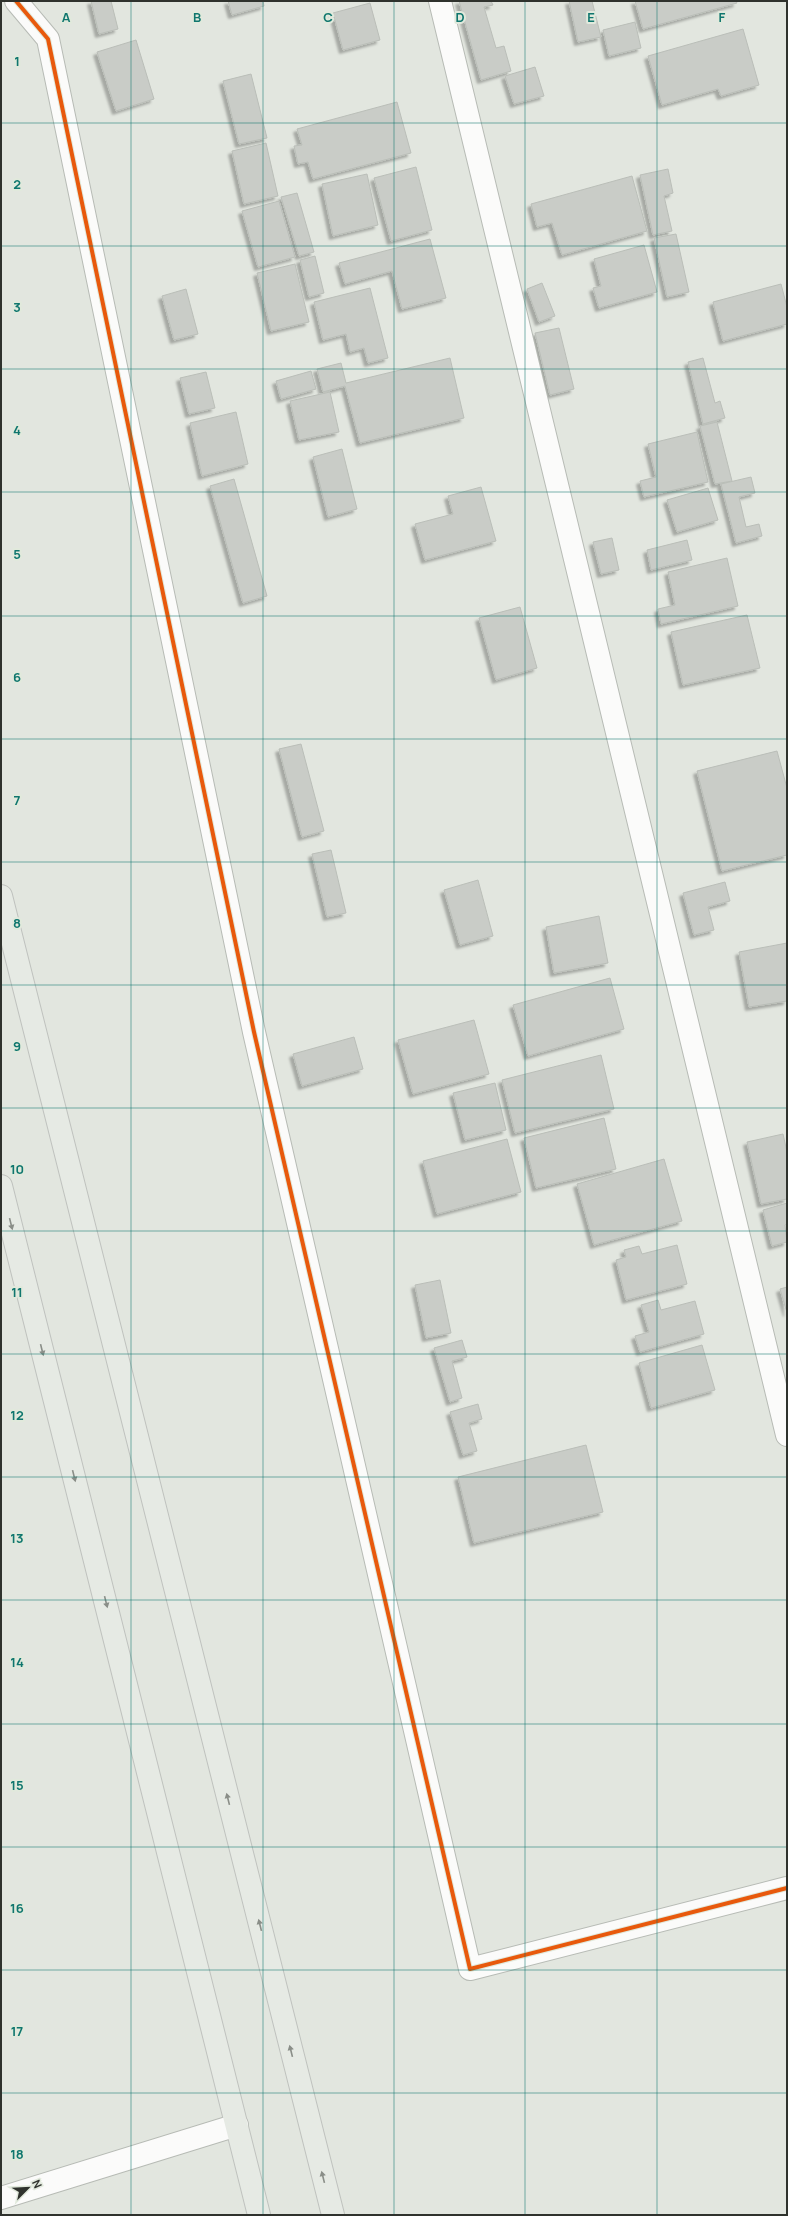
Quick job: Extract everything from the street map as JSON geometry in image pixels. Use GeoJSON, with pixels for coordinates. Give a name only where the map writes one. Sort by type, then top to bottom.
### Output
{"type":"FeatureCollection","features":[{"type":"Feature","properties":{"kind":"main road"},"geometry":{"type":"LineString","coordinates":[[1,896],[333,2215]]}},
{"type":"Feature","properties":{"kind":"main road"},"geometry":{"type":"LineString","coordinates":[[1,1186],[259,2215]]}},
{"type":"Feature","properties":{"kind":"street"},"geometry":{"type":"LineString","coordinates":[[16,1],[48,39],[254,1032],[470,1969],[787,1888]]}},
{"type":"Feature","properties":{"kind":"street"},"geometry":{"type":"LineString","coordinates":[[440,1],[787,1435]]}},
{"type":"Feature","properties":{"kind":"street"},"geometry":{"type":"LineString","coordinates":[[1,2198],[237,2125]]}},
{"type":"Feature","properties":{"kind":"building"},"geometry":{"type":"Polygon","coordinates":[[[91,1],[111,1],[118,29],[99,34],[91,1]]]}},
{"type":"Feature","properties":{"kind":"building"},"geometry":{"type":"Polygon","coordinates":[[[228,1],[263,1],[264,6],[232,15],[228,1]]]}},
{"type":"Feature","properties":{"kind":"building"},"geometry":{"type":"Polygon","coordinates":[[[459,1],[491,1],[493,5],[484,7],[496,48],[504,46],[511,71],[481,80],[459,1]]]}},
{"type":"Feature","properties":{"kind":"building"},"geometry":{"type":"Polygon","coordinates":[[[569,1],[592,1],[601,37],[578,42],[569,1]]]}},
{"type":"Feature","properties":{"kind":"building"},"geometry":{"type":"Polygon","coordinates":[[[635,1],[736,1],[737,3],[643,29],[635,1]]]}},
{"type":"Feature","properties":{"kind":"building"},"geometry":{"type":"Polygon","coordinates":[[[370,3],[380,40],[343,50],[333,13],[370,3]]]}},
{"type":"Feature","properties":{"kind":"building"},"geometry":{"type":"Polygon","coordinates":[[[635,22],[641,48],[609,56],[603,30],[635,22]]]}},
{"type":"Feature","properties":{"kind":"building"},"geometry":{"type":"Polygon","coordinates":[[[743,29],[759,85],[721,96],[718,89],[662,105],[648,56],[743,29]]]}},
{"type":"Feature","properties":{"kind":"building"},"geometry":{"type":"Polygon","coordinates":[[[136,40],[154,99],[116,111],[97,52],[136,40]]]}},
{"type":"Feature","properties":{"kind":"building"},"geometry":{"type":"Polygon","coordinates":[[[535,67],[544,96],[514,104],[505,76],[535,67]]]}},
{"type":"Feature","properties":{"kind":"building"},"geometry":{"type":"Polygon","coordinates":[[[251,74],[267,138],[239,144],[223,81],[251,74]]]}},
{"type":"Feature","properties":{"kind":"building"},"geometry":{"type":"Polygon","coordinates":[[[397,102],[411,153],[313,179],[308,162],[298,164],[294,146],[302,145],[297,129],[397,102]]]}},
{"type":"Feature","properties":{"kind":"building"},"geometry":{"type":"Polygon","coordinates":[[[266,143],[278,196],[244,204],[232,151],[266,143]]]}},
{"type":"Feature","properties":{"kind":"building"},"geometry":{"type":"Polygon","coordinates":[[[416,167],[432,230],[391,241],[374,178],[416,167]]]}},
{"type":"Feature","properties":{"kind":"building"},"geometry":{"type":"Polygon","coordinates":[[[668,169],[673,193],[664,196],[672,231],[653,235],[640,175],[668,169]]]}},
{"type":"Feature","properties":{"kind":"building"},"geometry":{"type":"Polygon","coordinates":[[[367,174],[378,225],[333,236],[322,184],[367,174]]]}},
{"type":"Feature","properties":{"kind":"building"},"geometry":{"type":"Polygon","coordinates":[[[632,176],[647,231],[562,255],[552,223],[537,227],[531,204],[632,176]]]}},
{"type":"Feature","properties":{"kind":"building"},"geometry":{"type":"Polygon","coordinates":[[[297,193],[314,252],[299,256],[281,197],[297,193]]]}},
{"type":"Feature","properties":{"kind":"building"},"geometry":{"type":"Polygon","coordinates":[[[279,201],[295,257],[258,267],[242,211],[279,201]]]}},
{"type":"Feature","properties":{"kind":"building"},"geometry":{"type":"Polygon","coordinates":[[[676,234],[689,292],[667,297],[654,238],[676,234]]]}},
{"type":"Feature","properties":{"kind":"building"},"geometry":{"type":"Polygon","coordinates":[[[430,239],[446,298],[402,309],[392,271],[345,284],[339,263],[430,239]]]}},
{"type":"Feature","properties":{"kind":"building"},"geometry":{"type":"Polygon","coordinates":[[[644,245],[657,292],[599,308],[593,288],[601,286],[594,259],[644,245]]]}},
{"type":"Feature","properties":{"kind":"building"},"geometry":{"type":"Polygon","coordinates":[[[315,256],[324,293],[309,297],[300,260],[315,256]]]}},
{"type":"Feature","properties":{"kind":"building"},"geometry":{"type":"Polygon","coordinates":[[[295,264],[309,322],[271,331],[257,273],[295,264]]]}},
{"type":"Feature","properties":{"kind":"building"},"geometry":{"type":"Polygon","coordinates":[[[542,283],[555,316],[539,322],[527,289],[542,283]]]}},
{"type":"Feature","properties":{"kind":"building"},"geometry":{"type":"Polygon","coordinates":[[[781,284],[787,307],[787,324],[723,341],[713,302],[781,284]]]}},
{"type":"Feature","properties":{"kind":"building"},"geometry":{"type":"Polygon","coordinates":[[[370,288],[388,358],[368,363],[364,348],[350,352],[346,334],[323,340],[314,302],[370,288]]]}},
{"type":"Feature","properties":{"kind":"building"},"geometry":{"type":"Polygon","coordinates":[[[186,289],[198,334],[174,340],[162,296],[186,289]]]}},
{"type":"Feature","properties":{"kind":"building"},"geometry":{"type":"Polygon","coordinates":[[[559,328],[574,389],[550,395],[535,333],[559,328]]]}},
{"type":"Feature","properties":{"kind":"building"},"geometry":{"type":"Polygon","coordinates":[[[450,358],[464,418],[360,443],[345,386],[323,392],[317,369],[341,363],[346,383],[450,358]]]}},
{"type":"Feature","properties":{"kind":"building"},"geometry":{"type":"Polygon","coordinates":[[[703,358],[715,403],[720,401],[725,418],[703,424],[688,362],[703,358]]]}},
{"type":"Feature","properties":{"kind":"building"},"geometry":{"type":"Polygon","coordinates":[[[311,371],[316,389],[281,399],[276,381],[311,371]]]}},
{"type":"Feature","properties":{"kind":"building"},"geometry":{"type":"Polygon","coordinates":[[[206,372],[215,408],[189,414],[180,378],[206,372]]]}},
{"type":"Feature","properties":{"kind":"building"},"geometry":{"type":"Polygon","coordinates":[[[330,392],[339,432],[299,440],[290,401],[330,392]]]}},
{"type":"Feature","properties":{"kind":"building"},"geometry":{"type":"Polygon","coordinates":[[[236,412],[248,464],[202,476],[190,423],[236,412]]]}},
{"type":"Feature","properties":{"kind":"building"},"geometry":{"type":"Polygon","coordinates":[[[717,422],[732,481],[715,484],[700,426],[717,422]]]}},
{"type":"Feature","properties":{"kind":"building"},"geometry":{"type":"Polygon","coordinates":[[[697,432],[708,482],[644,497],[640,481],[656,477],[648,444],[697,432]]]}},
{"type":"Feature","properties":{"kind":"building"},"geometry":{"type":"Polygon","coordinates":[[[342,449],[357,509],[328,517],[313,457],[342,449]]]}},
{"type":"Feature","properties":{"kind":"building"},"geometry":{"type":"Polygon","coordinates":[[[751,477],[755,493],[739,497],[746,527],[759,524],[762,536],[736,543],[721,484],[751,477]]]}},
{"type":"Feature","properties":{"kind":"building"},"geometry":{"type":"Polygon","coordinates":[[[234,479],[267,596],[243,603],[210,486],[234,479]]]}},
{"type":"Feature","properties":{"kind":"building"},"geometry":{"type":"Polygon","coordinates":[[[481,487],[496,541],[425,560],[415,524],[453,514],[448,496],[481,487]]]}},
{"type":"Feature","properties":{"kind":"building"},"geometry":{"type":"Polygon","coordinates":[[[708,488],[718,520],[677,532],[667,500],[708,488]]]}},
{"type":"Feature","properties":{"kind":"building"},"geometry":{"type":"Polygon","coordinates":[[[612,538],[619,570],[601,574],[593,542],[612,538]]]}},
{"type":"Feature","properties":{"kind":"building"},"geometry":{"type":"Polygon","coordinates":[[[687,540],[692,560],[651,570],[647,550],[687,540]]]}},
{"type":"Feature","properties":{"kind":"building"},"geometry":{"type":"Polygon","coordinates":[[[727,558],[738,606],[661,624],[658,609],[675,605],[668,572],[727,558]]]}},
{"type":"Feature","properties":{"kind":"building"},"geometry":{"type":"Polygon","coordinates":[[[520,607],[537,668],[496,680],[479,618],[520,607]]]}},
{"type":"Feature","properties":{"kind":"building"},"geometry":{"type":"Polygon","coordinates":[[[747,615],[760,668],[683,685],[671,632],[747,615]]]}},
{"type":"Feature","properties":{"kind":"building"},"geometry":{"type":"Polygon","coordinates":[[[301,744],[324,831],[302,837],[279,749],[301,744]]]}},
{"type":"Feature","properties":{"kind":"building"},"geometry":{"type":"Polygon","coordinates":[[[777,751],[787,788],[787,855],[722,871],[697,771],[777,751]]]}},
{"type":"Feature","properties":{"kind":"building"},"geometry":{"type":"Polygon","coordinates":[[[331,850],[346,913],[327,917],[312,854],[331,850]]]}},
{"type":"Feature","properties":{"kind":"building"},"geometry":{"type":"Polygon","coordinates":[[[478,880],[493,936],[460,945],[444,890],[478,880]]]}},
{"type":"Feature","properties":{"kind":"building"},"geometry":{"type":"Polygon","coordinates":[[[725,882],[730,901],[708,907],[714,930],[694,935],[683,893],[725,882]]]}},
{"type":"Feature","properties":{"kind":"building"},"geometry":{"type":"Polygon","coordinates":[[[599,916],[608,963],[554,973],[546,927],[599,916]]]}},
{"type":"Feature","properties":{"kind":"building"},"geometry":{"type":"Polygon","coordinates":[[[787,943],[787,1001],[749,1007],[739,952],[787,943]]]}},
{"type":"Feature","properties":{"kind":"building"},"geometry":{"type":"Polygon","coordinates":[[[610,978],[624,1029],[528,1056],[513,1005],[610,978]]]}},
{"type":"Feature","properties":{"kind":"building"},"geometry":{"type":"Polygon","coordinates":[[[474,1020],[489,1074],[413,1094],[398,1040],[474,1020]]]}},
{"type":"Feature","properties":{"kind":"building"},"geometry":{"type":"Polygon","coordinates":[[[354,1037],[363,1069],[302,1086],[293,1054],[354,1037]]]}},
{"type":"Feature","properties":{"kind":"building"},"geometry":{"type":"Polygon","coordinates":[[[601,1055],[614,1109],[515,1133],[502,1080],[601,1055]]]}},
{"type":"Feature","properties":{"kind":"building"},"geometry":{"type":"Polygon","coordinates":[[[495,1083],[506,1130],[465,1140],[453,1093],[495,1083]]]}},
{"type":"Feature","properties":{"kind":"building"},"geometry":{"type":"Polygon","coordinates":[[[604,1118],[616,1169],[536,1188],[524,1138],[604,1118]]]}},
{"type":"Feature","properties":{"kind":"building"},"geometry":{"type":"Polygon","coordinates":[[[783,1134],[787,1152],[787,1199],[761,1204],[747,1142],[783,1134]]]}},
{"type":"Feature","properties":{"kind":"building"},"geometry":{"type":"Polygon","coordinates":[[[507,1139],[521,1192],[437,1214],[423,1161],[507,1139]]]}},
{"type":"Feature","properties":{"kind":"building"},"geometry":{"type":"Polygon","coordinates":[[[664,1159],[682,1221],[594,1245],[577,1184],[664,1159]]]}},
{"type":"Feature","properties":{"kind":"building"},"geometry":{"type":"Polygon","coordinates":[[[787,1203],[787,1224],[785,1225],[787,1242],[772,1246],[763,1210],[787,1203]]]}},
{"type":"Feature","properties":{"kind":"building"},"geometry":{"type":"Polygon","coordinates":[[[677,1245],[687,1284],[626,1300],[616,1260],[626,1257],[624,1250],[639,1246],[642,1254],[677,1245]]]}},
{"type":"Feature","properties":{"kind":"building"},"geometry":{"type":"Polygon","coordinates":[[[440,1280],[451,1333],[426,1338],[415,1285],[440,1280]]]}},
{"type":"Feature","properties":{"kind":"building"},"geometry":{"type":"Polygon","coordinates":[[[787,1287],[787,1313],[780,1289],[787,1287]]]}},
{"type":"Feature","properties":{"kind":"building"},"geometry":{"type":"Polygon","coordinates":[[[658,1300],[661,1310],[695,1301],[704,1334],[640,1352],[635,1336],[649,1332],[641,1305],[658,1300]]]}},
{"type":"Feature","properties":{"kind":"building"},"geometry":{"type":"Polygon","coordinates":[[[462,1340],[467,1357],[452,1361],[462,1398],[450,1402],[434,1348],[462,1340]]]}},
{"type":"Feature","properties":{"kind":"building"},"geometry":{"type":"Polygon","coordinates":[[[702,1345],[715,1390],[651,1408],[639,1363],[702,1345]]]}},
{"type":"Feature","properties":{"kind":"building"},"geometry":{"type":"Polygon","coordinates":[[[478,1404],[482,1419],[469,1423],[477,1451],[463,1455],[450,1412],[478,1404]]]}},
{"type":"Feature","properties":{"kind":"building"},"geometry":{"type":"Polygon","coordinates":[[[586,1445],[603,1512],[474,1543],[458,1477],[586,1445]]]}},
{"type":"Feature","properties":{"kind":"cycle path"},"geometry":{"type":"LineString","coordinates":[[16,1],[48,39],[254,1032],[470,1969],[787,1888]]}}]}
